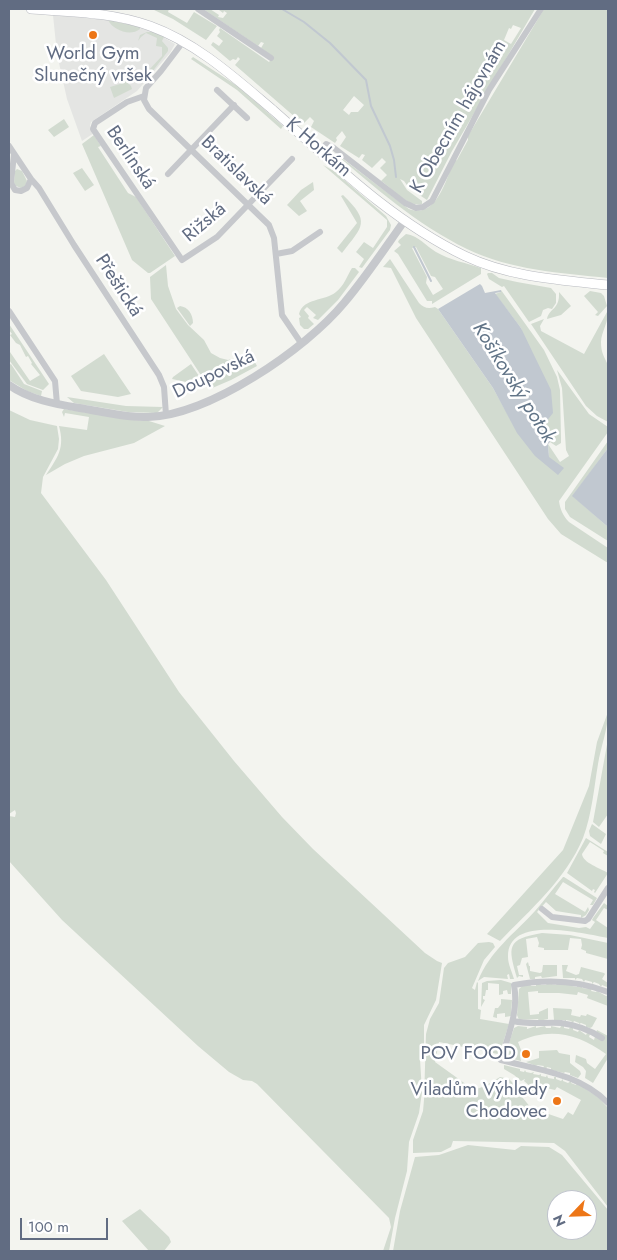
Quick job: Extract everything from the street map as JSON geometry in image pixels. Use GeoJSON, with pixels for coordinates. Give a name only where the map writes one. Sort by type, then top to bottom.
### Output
{"type":"FeatureCollection","features":[{"type":"Feature","properties":{"kind":"main road","name":"K Horkám"},"geometry":{"type":"LineString","coordinates":[[31,9],[95,11],[148,25],[209,56],[320,152],[405,220],[456,252],[486,264],[535,276],[608,286]]}},
{"type":"Feature","properties":{"kind":"street"},"geometry":{"type":"LineString","coordinates":[[198,9],[271,58]]}},
{"type":"Feature","properties":{"kind":"street","name":"K Obecním hájovnám"},"geometry":{"type":"LineString","coordinates":[[320,152],[326,144],[334,148],[405,203],[416,208],[426,205],[432,201],[489,90],[541,9]]}},
{"type":"Feature","properties":{"kind":"street"},"geometry":{"type":"LineString","coordinates":[[144,96],[146,86],[161,71],[183,42]]}},
{"type":"Feature","properties":{"kind":"street"},"geometry":{"type":"LineString","coordinates":[[217,90],[247,118]]}},
{"type":"Feature","properties":{"kind":"street","name":"Berlínská"},"geometry":{"type":"LineString","coordinates":[[144,96],[127,102],[95,123],[93,127],[178,254]]}},
{"type":"Feature","properties":{"kind":"street","name":"Bratislavská"},"geometry":{"type":"LineString","coordinates":[[144,96],[148,107],[249,204],[271,228],[276,254],[282,315],[301,344]]}},
{"type":"Feature","properties":{"kind":"street"},"geometry":{"type":"LineString","coordinates":[[168,174],[234,105]]}},
{"type":"Feature","properties":{"kind":"street","name":"Přeštická"},"geometry":{"type":"LineString","coordinates":[[9,146],[35,182],[159,375],[164,387],[166,415]]}},
{"type":"Feature","properties":{"kind":"street"},"geometry":{"type":"LineString","coordinates":[[14,154],[10,179],[12,186],[22,191],[28,186],[31,179]]}},
{"type":"Feature","properties":{"kind":"street","name":"Rižská"},"geometry":{"type":"LineString","coordinates":[[178,254],[182,260],[217,237],[292,159]]}},
{"type":"Feature","properties":{"kind":"street","name":"Doupovská"},"geometry":{"type":"LineString","coordinates":[[9,385],[28,396],[57,404],[131,416],[149,417],[166,415],[196,406],[246,382],[301,344],[344,304],[405,220]]}},
{"type":"Feature","properties":{"kind":"street"},"geometry":{"type":"LineString","coordinates":[[276,254],[292,251],[320,232]]}},
{"type":"Feature","properties":{"kind":"street"},"geometry":{"type":"LineString","coordinates":[[9,311],[55,382],[57,404]]}},
{"type":"Feature","properties":{"kind":"street"},"geometry":{"type":"LineString","coordinates":[[542,909],[552,917],[585,921],[608,888]]}},
{"type":"Feature","properties":{"kind":"street"},"geometry":{"type":"LineString","coordinates":[[608,992],[583,984],[559,981],[537,981],[514,985],[513,1021],[501,1060],[577,1081],[596,1092],[608,1103]]}},
{"type":"Feature","properties":{"kind":"street"},"geometry":{"type":"LineString","coordinates":[[513,1021],[530,1024],[551,1023],[571,1025],[587,1029],[602,1038]]}},
{"type":"Feature","properties":{"kind":"shaded area"},"geometry":{"type":"Polygon","coordinates":[[[152,9],[169,9],[168,12],[187,23],[194,12],[217,26],[206,40],[173,19],[152,9]]]}},
{"type":"Feature","properties":{"kind":"shaded area"},"geometry":{"type":"Polygon","coordinates":[[[203,9],[210,9],[219,15],[218,17],[223,18],[227,13],[219,10],[221,9],[535,9],[452,151],[427,200],[409,188],[400,179],[407,190],[422,201],[422,204],[411,203],[400,197],[381,181],[387,175],[380,168],[386,162],[382,158],[372,168],[362,160],[365,155],[362,154],[359,158],[340,146],[346,137],[342,131],[336,138],[335,143],[311,127],[314,121],[310,117],[303,124],[235,65],[240,59],[238,57],[236,60],[230,61],[211,45],[213,42],[219,46],[223,41],[217,36],[220,28],[269,62],[273,57],[261,48],[264,43],[261,42],[258,46],[203,9]],[[513,25],[511,29],[509,28],[504,40],[511,44],[521,28],[513,25]],[[354,96],[343,110],[349,115],[351,112],[358,112],[364,105],[354,96]]]}},
{"type":"Feature","properties":{"kind":"shaded area"},"geometry":{"type":"Polygon","coordinates":[[[544,9],[608,9],[608,278],[536,270],[501,262],[467,249],[413,216],[379,191],[331,150],[409,209],[419,211],[427,208],[433,203],[444,187],[454,161],[457,160],[468,140],[468,136],[544,9]]]}},
{"type":"Feature","properties":{"kind":"shaded area"},"geometry":{"type":"Polygon","coordinates":[[[53,15],[109,20],[154,32],[175,44],[170,53],[137,91],[91,122],[90,126],[94,133],[82,141],[67,99],[57,54],[53,15]]]}},
{"type":"Feature","properties":{"kind":"shaded area"},"geometry":{"type":"Polygon","coordinates":[[[108,20],[140,27],[140,29],[131,32],[122,31],[110,24],[108,20]]]}},
{"type":"Feature","properties":{"kind":"shaded area"},"geometry":{"type":"Polygon","coordinates":[[[147,32],[154,32],[164,37],[162,41],[168,48],[168,51],[152,72],[147,73],[145,67],[149,70],[162,56],[162,47],[156,46],[157,38],[146,33],[138,41],[140,35],[147,32]]]}},
{"type":"Feature","properties":{"kind":"shaded area"},"geometry":{"type":"Polygon","coordinates":[[[193,57],[239,87],[283,126],[281,129],[237,90],[191,59],[193,57]]]}},
{"type":"Feature","properties":{"kind":"shaded area"},"geometry":{"type":"Polygon","coordinates":[[[124,79],[132,89],[114,98],[110,87],[120,84],[124,79]]]}},
{"type":"Feature","properties":{"kind":"shaded area"},"geometry":{"type":"Polygon","coordinates":[[[64,119],[69,127],[54,137],[48,130],[64,119]]]}},
{"type":"Feature","properties":{"kind":"shaded area"},"geometry":{"type":"Polygon","coordinates":[[[94,135],[101,146],[98,147],[128,193],[136,197],[175,256],[150,273],[132,260],[82,144],[94,135]]]}},
{"type":"Feature","properties":{"kind":"shaded area"},"geometry":{"type":"Polygon","coordinates":[[[323,165],[334,171],[386,216],[391,225],[390,230],[362,268],[359,267],[364,259],[356,252],[364,242],[373,248],[387,227],[387,220],[323,165]]]}},
{"type":"Feature","properties":{"kind":"shaded area"},"geometry":{"type":"Polygon","coordinates":[[[82,168],[94,185],[85,191],[73,173],[82,168]]]}},
{"type":"Feature","properties":{"kind":"shaded area"},"geometry":{"type":"Polygon","coordinates":[[[17,169],[22,171],[27,181],[25,186],[21,188],[14,183],[15,171],[17,169]]]}},
{"type":"Feature","properties":{"kind":"shaded area"},"geometry":{"type":"Polygon","coordinates":[[[313,182],[314,190],[300,201],[307,211],[299,216],[287,205],[301,190],[313,182]]]}},
{"type":"Feature","properties":{"kind":"shaded area"},"geometry":{"type":"Polygon","coordinates":[[[343,195],[358,212],[361,224],[359,230],[342,253],[337,248],[357,223],[341,196],[343,195]]]}},
{"type":"Feature","properties":{"kind":"shaded area"},"geometry":{"type":"Polygon","coordinates":[[[406,234],[415,237],[441,255],[481,268],[481,274],[432,304],[432,301],[427,301],[398,254],[394,251],[401,245],[398,242],[406,234]],[[416,247],[412,248],[427,277],[426,283],[433,295],[443,289],[435,277],[431,276],[416,247]]]}},
{"type":"Feature","properties":{"kind":"shaded area"},"geometry":{"type":"Polygon","coordinates":[[[390,259],[419,303],[426,308],[435,307],[438,309],[493,388],[518,433],[549,457],[548,444],[560,462],[569,456],[566,450],[562,388],[557,370],[589,414],[608,427],[608,432],[559,501],[562,512],[569,522],[608,548],[608,563],[561,534],[548,519],[416,318],[391,268],[383,267],[390,259]]]}},
{"type":"Feature","properties":{"kind":"shaded area"},"geometry":{"type":"Polygon","coordinates":[[[166,265],[168,286],[176,309],[188,325],[204,340],[211,353],[228,360],[239,357],[248,350],[257,366],[210,389],[151,299],[150,277],[166,265]]]}},
{"type":"Feature","properties":{"kind":"shaded area"},"geometry":{"type":"Polygon","coordinates":[[[352,268],[359,272],[338,300],[318,320],[313,318],[316,315],[307,307],[304,310],[314,324],[308,329],[304,329],[300,325],[299,318],[301,317],[299,314],[305,305],[339,290],[352,268]]]}},
{"type":"Feature","properties":{"kind":"shaded area"},"geometry":{"type":"Polygon","coordinates":[[[488,273],[492,273],[499,278],[551,288],[556,294],[556,303],[552,309],[543,310],[541,316],[529,322],[504,286],[502,287],[489,279],[488,273]]]}},
{"type":"Feature","properties":{"kind":"shaded area"},"geometry":{"type":"Polygon","coordinates":[[[501,290],[544,350],[557,377],[560,390],[561,443],[556,446],[550,442],[521,328],[495,294],[501,292],[501,290]]]}},
{"type":"Feature","properties":{"kind":"shaded area"},"geometry":{"type":"Polygon","coordinates":[[[590,291],[601,293],[604,296],[607,306],[598,316],[595,315],[598,312],[584,296],[590,291]]]}},
{"type":"Feature","properties":{"kind":"shaded area"},"geometry":{"type":"Polygon","coordinates":[[[559,292],[571,306],[561,315],[547,319],[558,302],[559,292]]]}},
{"type":"Feature","properties":{"kind":"shaded area"},"geometry":{"type":"Polygon","coordinates":[[[180,306],[188,309],[191,314],[193,323],[190,326],[177,308],[180,306]]]}},
{"type":"Feature","properties":{"kind":"shaded area"},"geometry":{"type":"Polygon","coordinates":[[[607,312],[608,315],[601,342],[602,352],[608,365],[608,422],[597,416],[586,406],[531,324],[544,319],[540,326],[541,331],[584,354],[607,312]]]}},
{"type":"Feature","properties":{"kind":"shaded area"},"geometry":{"type":"Polygon","coordinates":[[[9,324],[49,384],[43,390],[27,384],[9,360],[10,352],[30,381],[40,375],[31,364],[28,356],[26,357],[20,345],[10,335],[12,334],[9,330],[9,324]]]}},
{"type":"Feature","properties":{"kind":"shaded area"},"geometry":{"type":"Polygon","coordinates":[[[104,354],[131,394],[118,397],[81,391],[71,376],[104,354]]]}},
{"type":"Feature","properties":{"kind":"shaded area"},"geometry":{"type":"Polygon","coordinates":[[[11,364],[24,384],[42,391],[41,396],[27,391],[9,380],[9,365],[11,364]]]}},
{"type":"Feature","properties":{"kind":"shaded area"},"geometry":{"type":"Polygon","coordinates":[[[191,364],[205,385],[205,386],[172,379],[191,364]]]}},
{"type":"Feature","properties":{"kind":"shaded area"},"geometry":{"type":"Polygon","coordinates":[[[67,397],[126,406],[163,407],[157,413],[128,412],[74,403],[67,397]]]}},
{"type":"Feature","properties":{"kind":"shaded area"},"geometry":{"type":"Polygon","coordinates":[[[64,409],[149,421],[165,426],[134,443],[84,456],[46,475],[54,463],[61,446],[59,426],[87,430],[89,417],[65,413],[64,417],[62,412],[64,409]]]}},
{"type":"Feature","properties":{"kind":"shaded area"},"geometry":{"type":"Polygon","coordinates":[[[9,410],[30,420],[57,426],[58,449],[43,477],[41,493],[106,580],[179,692],[234,761],[282,817],[313,849],[425,953],[442,963],[436,1000],[424,1025],[424,1050],[420,1059],[422,1092],[419,1113],[409,1142],[407,1171],[389,1251],[383,1251],[391,1227],[389,1218],[257,1084],[252,1081],[243,1080],[229,1072],[198,1046],[62,920],[9,861],[9,816],[15,817],[16,813],[15,810],[9,814],[9,410]]]}},
{"type":"Feature","properties":{"kind":"shaded area"},"geometry":{"type":"Polygon","coordinates":[[[608,441],[608,448],[573,496],[608,527],[608,541],[570,517],[565,509],[565,502],[608,441]]]}},
{"type":"Feature","properties":{"kind":"shaded area"},"geometry":{"type":"Polygon","coordinates":[[[608,712],[591,810],[583,838],[576,853],[535,906],[500,941],[487,934],[563,850],[589,786],[597,742],[608,712]]]}},
{"type":"Feature","properties":{"kind":"shaded area"},"geometry":{"type":"Polygon","coordinates":[[[608,739],[608,814],[599,827],[593,822],[608,739]]]}},
{"type":"Feature","properties":{"kind":"shaded area"},"geometry":{"type":"Polygon","coordinates":[[[592,824],[606,834],[601,844],[590,836],[589,831],[592,824]]]}},
{"type":"Feature","properties":{"kind":"shaded area"},"geometry":{"type":"Polygon","coordinates":[[[586,838],[608,852],[608,856],[590,842],[582,854],[589,863],[608,873],[595,893],[595,890],[593,889],[592,891],[567,873],[586,838]]]}},
{"type":"Feature","properties":{"kind":"shaded area"},"geometry":{"type":"Polygon","coordinates":[[[563,877],[597,898],[593,905],[590,905],[593,900],[563,882],[555,894],[585,912],[588,907],[589,910],[586,915],[581,918],[581,915],[556,911],[546,902],[537,912],[548,923],[590,929],[595,922],[592,920],[593,918],[604,903],[608,906],[608,910],[604,908],[596,920],[608,928],[608,938],[549,930],[533,931],[520,935],[511,944],[508,957],[514,979],[510,979],[509,974],[507,975],[508,979],[484,977],[478,981],[483,970],[503,943],[535,911],[563,877]]]}},
{"type":"Feature","properties":{"kind":"shaded area"},"geometry":{"type":"Polygon","coordinates":[[[542,933],[570,935],[608,943],[608,959],[586,953],[586,951],[581,949],[581,939],[570,938],[568,950],[544,950],[544,948],[538,947],[537,937],[526,939],[528,957],[522,958],[520,965],[517,966],[519,975],[523,975],[523,977],[519,976],[517,978],[511,952],[513,946],[522,938],[542,933]]]}},
{"type":"Feature","properties":{"kind":"shaded area"},"geometry":{"type":"Polygon","coordinates":[[[489,942],[493,943],[495,947],[484,960],[472,988],[475,990],[478,983],[480,1019],[509,1024],[501,1049],[497,1048],[498,1054],[439,1042],[435,1062],[474,1090],[500,1077],[509,1079],[531,1108],[563,1119],[568,1112],[573,1115],[581,1100],[557,1087],[555,1090],[538,1086],[537,1093],[529,1090],[531,1087],[524,1081],[525,1079],[521,1081],[504,1069],[504,1065],[520,1069],[520,1071],[524,1072],[525,1070],[526,1072],[534,1072],[533,1074],[541,1074],[541,1076],[546,1077],[547,1075],[548,1078],[554,1079],[556,1077],[556,1079],[561,1081],[563,1079],[563,1081],[568,1083],[571,1081],[571,1083],[576,1085],[577,1083],[599,1098],[608,1108],[608,1207],[597,1190],[595,1190],[565,1151],[554,1143],[453,1141],[451,1147],[441,1152],[413,1153],[413,1140],[423,1111],[426,1034],[430,1019],[439,1003],[444,968],[448,963],[465,957],[478,943],[489,942]]]}},
{"type":"Feature","properties":{"kind":"shaded area"},"geometry":{"type":"Polygon","coordinates":[[[528,962],[530,971],[540,973],[542,972],[543,965],[557,965],[557,976],[542,978],[541,976],[530,979],[526,964],[528,962]]]}},
{"type":"Feature","properties":{"kind":"shaded area"},"geometry":{"type":"Polygon","coordinates":[[[562,965],[568,965],[566,971],[576,975],[579,974],[581,967],[604,973],[602,979],[608,983],[608,990],[607,987],[602,985],[601,987],[594,982],[592,984],[592,982],[585,980],[584,982],[582,979],[563,978],[562,965]]]}},
{"type":"Feature","properties":{"kind":"shaded area"},"geometry":{"type":"Polygon","coordinates":[[[501,980],[511,983],[511,994],[508,994],[507,990],[499,995],[499,984],[488,983],[488,990],[486,990],[485,996],[483,996],[485,1000],[481,1007],[482,983],[501,980]]]}},
{"type":"Feature","properties":{"kind":"shaded area"},"geometry":{"type":"Polygon","coordinates":[[[540,983],[541,985],[546,985],[547,983],[556,985],[557,983],[561,983],[561,985],[572,984],[572,986],[577,987],[577,985],[582,986],[582,988],[592,989],[591,991],[608,995],[608,1006],[587,998],[588,995],[578,992],[577,995],[538,993],[538,991],[528,992],[530,1015],[539,1014],[539,1012],[548,1008],[548,1019],[539,1021],[538,1019],[519,1020],[517,1015],[519,989],[522,986],[530,984],[531,986],[536,986],[536,984],[540,983]]]}},
{"type":"Feature","properties":{"kind":"shaded area"},"geometry":{"type":"Polygon","coordinates":[[[501,999],[512,1000],[511,1016],[505,1017],[505,1013],[497,1014],[497,1018],[493,1017],[495,1008],[498,1008],[501,1004],[501,999]]]}},
{"type":"Feature","properties":{"kind":"shaded area"},"geometry":{"type":"Polygon","coordinates":[[[553,1008],[571,1009],[571,1015],[580,1017],[587,1014],[597,1018],[590,1028],[574,1021],[573,1023],[566,1020],[566,1022],[564,1020],[554,1020],[553,1008]]]}},
{"type":"Feature","properties":{"kind":"shaded area"},"geometry":{"type":"Polygon","coordinates":[[[518,1026],[527,1027],[527,1029],[536,1026],[536,1028],[545,1026],[546,1028],[551,1028],[551,1026],[560,1028],[564,1026],[564,1028],[569,1029],[570,1027],[586,1035],[587,1033],[590,1034],[589,1037],[594,1040],[597,1030],[608,1036],[608,1058],[593,1083],[585,1078],[586,1071],[583,1067],[575,1062],[576,1055],[586,1059],[587,1063],[595,1069],[606,1054],[585,1041],[574,1037],[552,1034],[529,1037],[518,1042],[523,1055],[520,1056],[521,1061],[509,1058],[507,1056],[511,1048],[507,1049],[514,1028],[518,1026]]]}},
{"type":"Feature","properties":{"kind":"shaded area"},"geometry":{"type":"Polygon","coordinates":[[[557,1050],[559,1053],[570,1055],[570,1063],[580,1071],[581,1074],[578,1078],[570,1075],[570,1073],[551,1070],[551,1068],[547,1067],[546,1069],[543,1068],[544,1066],[536,1066],[526,1062],[539,1058],[539,1051],[557,1050]]]}},
{"type":"Feature","properties":{"kind":"shaded area"},"geometry":{"type":"Polygon","coordinates":[[[468,1145],[515,1150],[521,1146],[549,1147],[562,1155],[591,1190],[547,1190],[547,1240],[597,1240],[597,1197],[608,1210],[608,1251],[393,1251],[400,1211],[415,1157],[439,1155],[468,1145]]]}},
{"type":"Feature","properties":{"kind":"shaded area"},"geometry":{"type":"Polygon","coordinates":[[[140,1209],[169,1237],[171,1242],[164,1251],[149,1251],[122,1221],[140,1209]]]}},
{"type":"Feature","properties":{"kind":"water"},"geometry":{"type":"Polygon","coordinates":[[[480,284],[485,293],[501,290],[501,292],[495,293],[521,328],[551,390],[553,413],[545,423],[550,442],[548,444],[549,457],[564,468],[558,475],[535,456],[517,433],[493,388],[438,309],[480,284]]]}},
{"type":"Feature","properties":{"kind":"water"},"geometry":{"type":"Polygon","coordinates":[[[608,448],[608,527],[572,496],[608,448]]]}},
{"type":"Feature","properties":{"kind":"waterway","name":"Košíkovský potok"},"geometry":{"type":"LineString","coordinates":[[282,9],[304,22],[330,43],[366,80],[371,106],[390,146],[396,177]]}},
{"type":"Feature","properties":{"kind":"waterway","name":"Košíkovský potok"},"geometry":{"type":"LineString","coordinates":[[414,247],[431,281]]}},
{"type":"Feature","properties":{"kind":"place","name":"World Gym Slunečný vršek"},"geometry":{"type":"Point","coordinates":[93,35]}},
{"type":"Feature","properties":{"kind":"place","name":"POV FOOD"},"geometry":{"type":"Point","coordinates":[526,1054]}},
{"type":"Feature","properties":{"kind":"place","name":"Viladům Výhledy Chodovec"},"geometry":{"type":"Point","coordinates":[557,1101]}}]}
